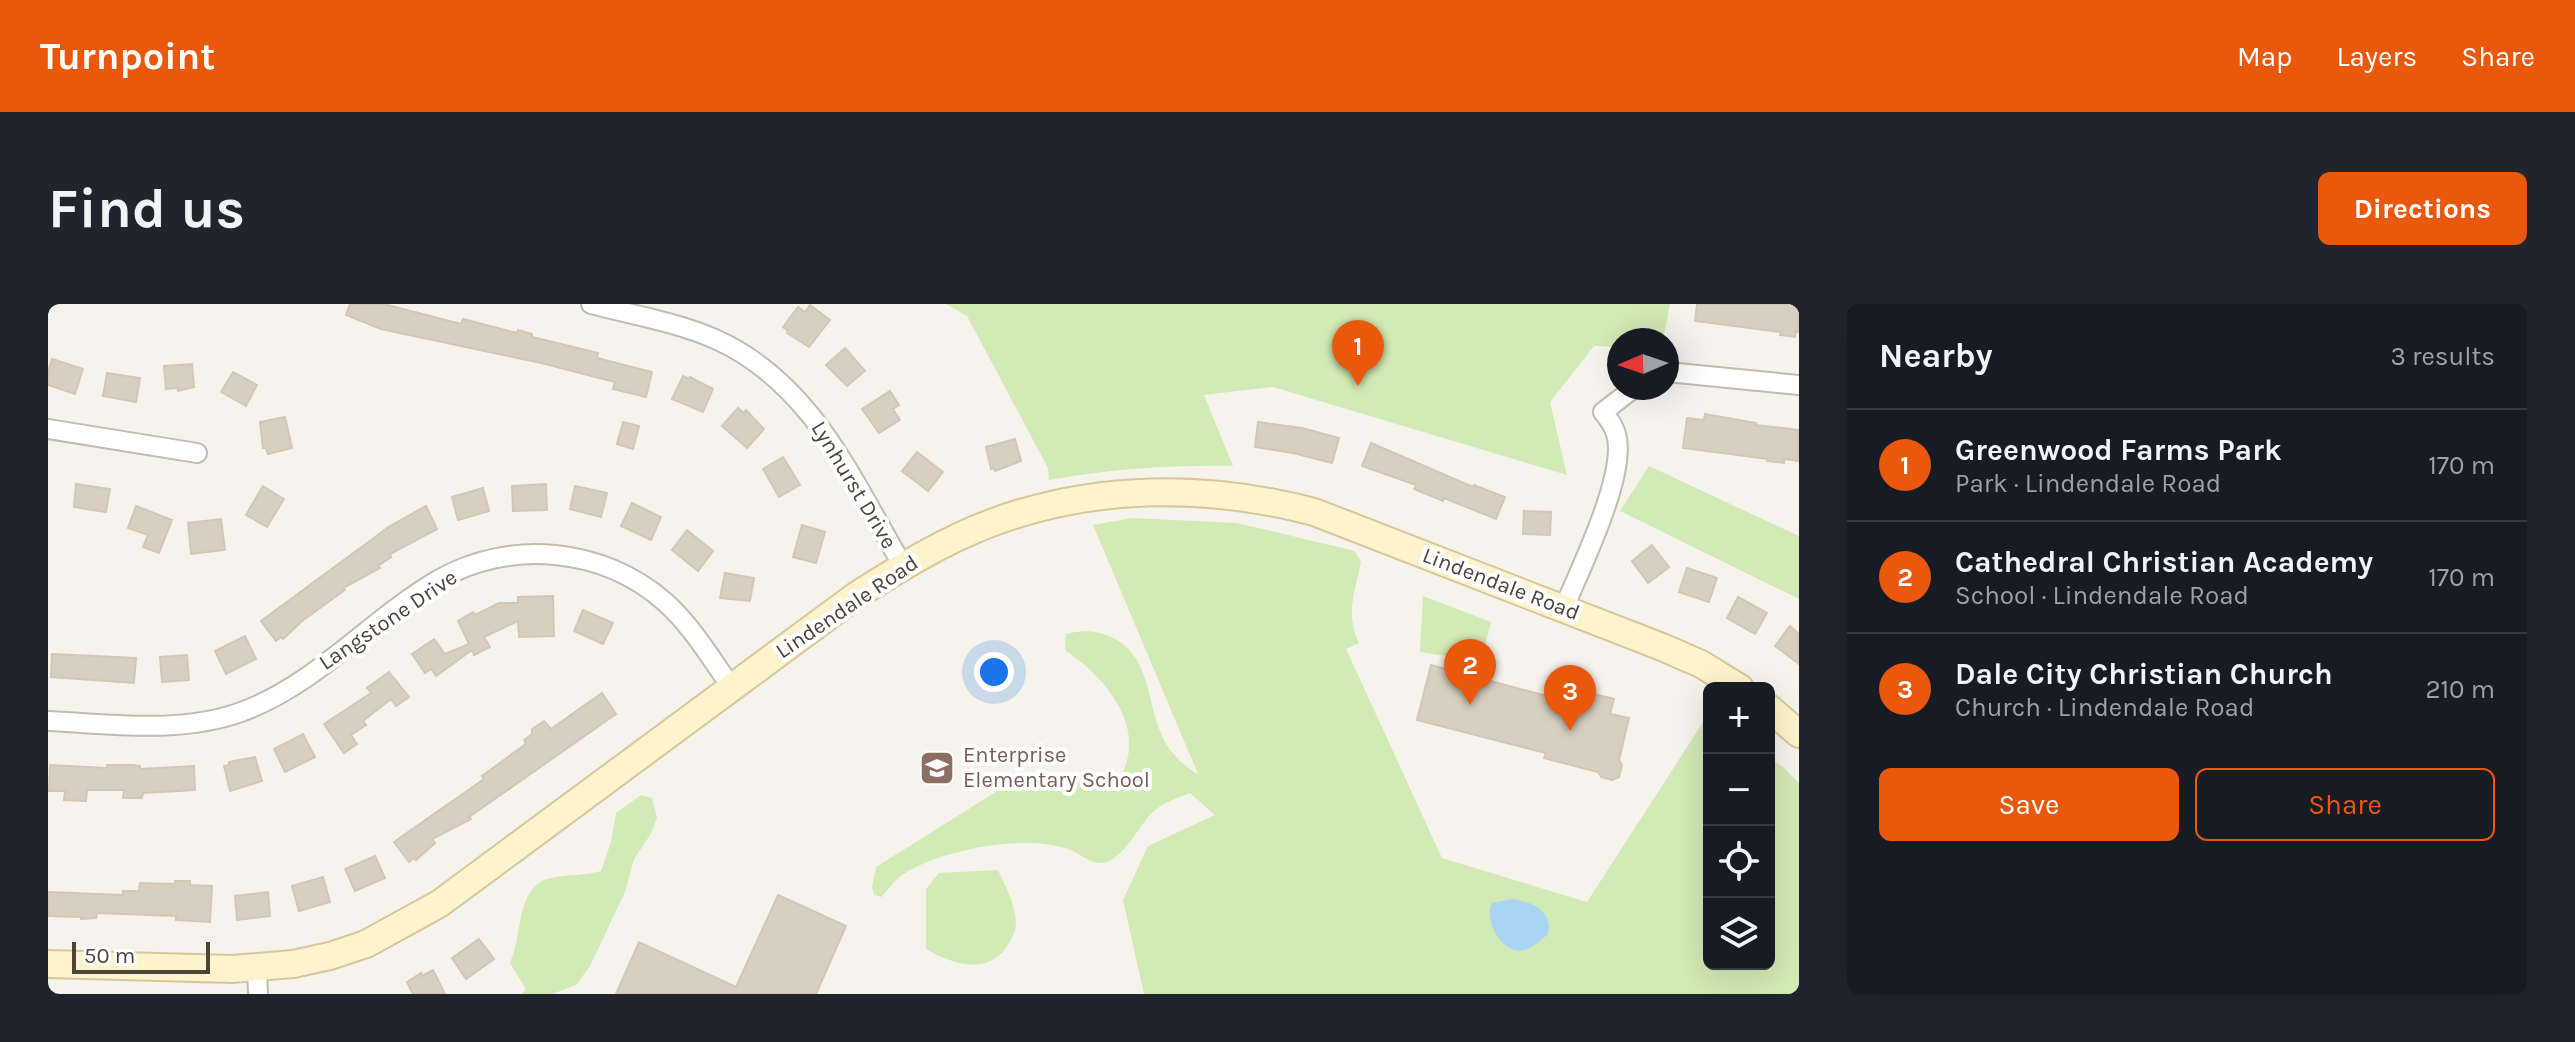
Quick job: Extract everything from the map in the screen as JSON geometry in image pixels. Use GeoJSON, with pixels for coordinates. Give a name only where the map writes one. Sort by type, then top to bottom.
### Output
{"type":"FeatureCollection","features":[{"type":"Feature","properties":{"kind":"street","name":"Lynhurst Drive"},"geometry":{"type":"LineString","coordinates":[[591,304],[715,339],[772,374],[797,396],[818,422],[903,566]]}},
{"type":"Feature","properties":{"kind":"street"},"geometry":{"type":"LineString","coordinates":[[1679,373],[1799,385]]}},
{"type":"Feature","properties":{"kind":"street"},"geometry":{"type":"LineString","coordinates":[[1564,608],[1608,498],[1617,463],[1616,433],[1603,412],[1618,400]]}},
{"type":"Feature","properties":{"kind":"street"},"geometry":{"type":"LineString","coordinates":[[48,429],[197,453]]}},
{"type":"Feature","properties":{"kind":"street","name":"Lindendale Road"},"geometry":{"type":"LineString","coordinates":[[48,964],[258,981],[366,944],[439,904],[857,595],[903,566],[990,523],[1062,503],[1136,492],[1186,492],[1274,502],[1314,512],[1564,608],[1701,664],[1730,682]]}},
{"type":"Feature","properties":{"kind":"street","name":"Langstone Drive"},"geometry":{"type":"LineString","coordinates":[[48,721],[178,725],[209,721],[240,712],[269,700],[297,683],[437,581],[464,568],[521,554],[586,560],[641,584],[686,623],[732,688]]}},
{"type":"Feature","properties":{"kind":"street"},"geometry":{"type":"LineString","coordinates":[[1775,713],[1799,734]]}},
{"type":"Feature","properties":{"kind":"green space"},"geometry":{"type":"Polygon","coordinates":[[[946,304],[1670,304],[1665,328],[1607,328],[1607,347],[1594,346],[1550,402],[1567,475],[1273,387],[1204,395],[1233,466],[1141,468],[1049,480],[1048,468],[967,316],[946,304]]]}},
{"type":"Feature","properties":{"kind":"green space"},"geometry":{"type":"Polygon","coordinates":[[[1649,466],[1799,536],[1799,599],[1620,511],[1649,466]]]}},
{"type":"Feature","properties":{"kind":"green space"},"geometry":{"type":"Polygon","coordinates":[[[1132,518],[1237,523],[1355,551],[1361,562],[1352,613],[1359,643],[1346,649],[1442,858],[1587,902],[1703,722],[1703,970],[1775,970],[1775,761],[1799,783],[1799,994],[1144,994],[1123,900],[1148,846],[1215,815],[1190,793],[1156,809],[1120,853],[1107,862],[1096,863],[1068,849],[1050,845],[1029,843],[983,847],[960,851],[918,866],[899,877],[881,897],[874,895],[872,886],[876,867],[1018,778],[1051,774],[1084,781],[1105,790],[1114,787],[1125,767],[1129,748],[1128,729],[1111,693],[1065,650],[1066,634],[1088,631],[1104,634],[1132,653],[1145,678],[1167,745],[1198,774],[1093,525],[1132,518]]]}},
{"type":"Feature","properties":{"kind":"green space"},"geometry":{"type":"Polygon","coordinates":[[[1423,596],[1491,622],[1481,661],[1420,652],[1423,596]]]}},
{"type":"Feature","properties":{"kind":"green space"},"geometry":{"type":"Polygon","coordinates":[[[641,795],[652,798],[657,817],[652,832],[634,859],[625,892],[590,966],[576,985],[552,994],[521,994],[526,989],[510,963],[522,913],[532,890],[551,878],[601,871],[611,842],[616,813],[641,795]]]}},
{"type":"Feature","properties":{"kind":"green space"},"geometry":{"type":"Polygon","coordinates":[[[998,870],[1016,918],[1015,931],[1006,948],[989,962],[978,964],[946,959],[926,949],[926,889],[939,873],[998,870]]]}},
{"type":"Feature","properties":{"kind":"water"},"geometry":{"type":"Polygon","coordinates":[[[1512,899],[1539,909],[1549,926],[1548,934],[1524,950],[1515,950],[1503,943],[1491,923],[1492,903],[1512,899]]]}},
{"type":"Feature","properties":{"kind":"building"},"geometry":{"type":"Polygon","coordinates":[[[350,304],[384,304],[461,324],[463,319],[517,333],[518,330],[532,334],[532,337],[598,353],[597,358],[652,372],[646,397],[613,389],[615,382],[541,363],[381,329],[346,315],[350,304]]]}},
{"type":"Feature","properties":{"kind":"building"},"geometry":{"type":"Polygon","coordinates":[[[1697,304],[1799,304],[1799,332],[1796,331],[1795,337],[1780,335],[1781,332],[1695,321],[1697,304]]]}},
{"type":"Feature","properties":{"kind":"building"},"geometry":{"type":"Polygon","coordinates":[[[810,305],[830,320],[809,347],[783,327],[798,307],[805,312],[810,305]]]}},
{"type":"Feature","properties":{"kind":"building"},"geometry":{"type":"Polygon","coordinates":[[[845,348],[865,371],[847,386],[826,365],[845,348]]]}},
{"type":"Feature","properties":{"kind":"building"},"geometry":{"type":"Polygon","coordinates":[[[52,359],[83,369],[75,394],[48,385],[52,359]]]}},
{"type":"Feature","properties":{"kind":"building"},"geometry":{"type":"Polygon","coordinates":[[[192,364],[194,387],[178,391],[178,388],[166,389],[164,366],[192,364]]]}},
{"type":"Feature","properties":{"kind":"building"},"geometry":{"type":"Polygon","coordinates":[[[233,372],[257,385],[246,406],[221,392],[233,372]]]}},
{"type":"Feature","properties":{"kind":"building"},"geometry":{"type":"Polygon","coordinates":[[[107,373],[140,378],[136,402],[103,396],[107,373]]]}},
{"type":"Feature","properties":{"kind":"building"},"geometry":{"type":"Polygon","coordinates":[[[683,376],[713,389],[703,412],[672,399],[683,376]]]}},
{"type":"Feature","properties":{"kind":"building"},"geometry":{"type":"Polygon","coordinates":[[[890,391],[899,405],[893,409],[900,420],[879,433],[862,409],[890,391]]]}},
{"type":"Feature","properties":{"kind":"building"},"geometry":{"type":"Polygon","coordinates":[[[738,408],[744,413],[746,410],[764,429],[747,448],[722,426],[738,408]]]}},
{"type":"Feature","properties":{"kind":"building"},"geometry":{"type":"Polygon","coordinates":[[[1705,414],[1755,425],[1799,430],[1799,461],[1784,459],[1784,463],[1683,448],[1687,418],[1704,420],[1705,414]]]}},
{"type":"Feature","properties":{"kind":"building"},"geometry":{"type":"Polygon","coordinates":[[[285,417],[292,448],[268,454],[263,448],[260,422],[285,417]]]}},
{"type":"Feature","properties":{"kind":"building"},"geometry":{"type":"Polygon","coordinates":[[[623,422],[639,426],[633,449],[617,444],[623,422]]]}},
{"type":"Feature","properties":{"kind":"building"},"geometry":{"type":"Polygon","coordinates":[[[1258,422],[1302,428],[1339,438],[1332,463],[1255,447],[1258,422]]]}},
{"type":"Feature","properties":{"kind":"building"},"geometry":{"type":"Polygon","coordinates":[[[1015,439],[1021,461],[995,471],[991,469],[986,447],[1015,439]]]}},
{"type":"Feature","properties":{"kind":"building"},"geometry":{"type":"Polygon","coordinates":[[[1371,443],[1473,487],[1505,497],[1496,519],[1444,498],[1443,501],[1414,489],[1416,485],[1362,466],[1371,443]]]}},
{"type":"Feature","properties":{"kind":"building"},"geometry":{"type":"Polygon","coordinates":[[[917,452],[943,472],[928,491],[902,471],[917,452]]]}},
{"type":"Feature","properties":{"kind":"building"},"geometry":{"type":"Polygon","coordinates":[[[783,457],[800,485],[779,497],[763,469],[783,457]]]}},
{"type":"Feature","properties":{"kind":"building"},"geometry":{"type":"Polygon","coordinates":[[[76,484],[110,489],[106,512],[74,507],[76,484]]]}},
{"type":"Feature","properties":{"kind":"building"},"geometry":{"type":"Polygon","coordinates":[[[546,484],[547,510],[513,511],[512,486],[546,484]]]}},
{"type":"Feature","properties":{"kind":"building"},"geometry":{"type":"Polygon","coordinates":[[[263,486],[284,499],[267,527],[246,515],[263,486]]]}},
{"type":"Feature","properties":{"kind":"building"},"geometry":{"type":"Polygon","coordinates":[[[575,486],[607,493],[601,517],[570,509],[575,486]]]}},
{"type":"Feature","properties":{"kind":"building"},"geometry":{"type":"Polygon","coordinates":[[[483,488],[489,511],[458,520],[452,497],[483,488]]]}},
{"type":"Feature","properties":{"kind":"building"},"geometry":{"type":"Polygon","coordinates":[[[632,503],[661,517],[651,540],[621,526],[632,503]]]}},
{"type":"Feature","properties":{"kind":"building"},"geometry":{"type":"Polygon","coordinates":[[[136,506],[172,520],[159,553],[143,547],[148,535],[128,528],[136,506]]]}},
{"type":"Feature","properties":{"kind":"building"},"geometry":{"type":"Polygon","coordinates":[[[426,506],[437,529],[390,554],[391,557],[378,566],[380,568],[343,588],[345,590],[283,639],[281,637],[276,641],[261,621],[390,526],[426,506]]]}},
{"type":"Feature","properties":{"kind":"building"},"geometry":{"type":"Polygon","coordinates":[[[1524,511],[1551,512],[1550,535],[1523,534],[1524,511]]]}},
{"type":"Feature","properties":{"kind":"building"},"geometry":{"type":"Polygon","coordinates":[[[221,519],[225,550],[191,554],[188,523],[221,519]]]}},
{"type":"Feature","properties":{"kind":"building"},"geometry":{"type":"Polygon","coordinates":[[[802,525],[825,532],[816,563],[793,557],[802,525]]]}},
{"type":"Feature","properties":{"kind":"building"},"geometry":{"type":"Polygon","coordinates":[[[687,530],[713,551],[698,571],[672,550],[687,530]]]}},
{"type":"Feature","properties":{"kind":"building"},"geometry":{"type":"Polygon","coordinates":[[[1652,545],[1669,567],[1648,583],[1632,561],[1652,545]]]}},
{"type":"Feature","properties":{"kind":"building"},"geometry":{"type":"Polygon","coordinates":[[[1687,568],[1717,578],[1709,602],[1679,592],[1687,568]]]}},
{"type":"Feature","properties":{"kind":"building"},"geometry":{"type":"Polygon","coordinates":[[[725,573],[754,578],[750,601],[720,598],[725,573]]]}},
{"type":"Feature","properties":{"kind":"building"},"geometry":{"type":"Polygon","coordinates":[[[553,596],[554,636],[519,637],[518,621],[484,637],[490,647],[474,655],[472,650],[436,676],[431,669],[425,673],[412,654],[434,639],[445,654],[469,644],[458,621],[473,612],[475,615],[499,603],[518,603],[518,597],[553,596]]]}},
{"type":"Feature","properties":{"kind":"building"},"geometry":{"type":"Polygon","coordinates":[[[1738,597],[1767,613],[1755,634],[1727,618],[1738,597]]]}},
{"type":"Feature","properties":{"kind":"building"},"geometry":{"type":"Polygon","coordinates":[[[583,610],[613,623],[603,644],[574,631],[583,610]]]}},
{"type":"Feature","properties":{"kind":"building"},"geometry":{"type":"Polygon","coordinates":[[[1790,626],[1799,634],[1799,664],[1775,646],[1790,626]]]}},
{"type":"Feature","properties":{"kind":"building"},"geometry":{"type":"Polygon","coordinates":[[[245,636],[256,659],[226,674],[215,651],[245,636]]]}},
{"type":"Feature","properties":{"kind":"building"},"geometry":{"type":"Polygon","coordinates":[[[52,654],[136,658],[134,683],[51,677],[52,654]]]}},
{"type":"Feature","properties":{"kind":"building"},"geometry":{"type":"Polygon","coordinates":[[[187,655],[189,680],[162,682],[160,657],[187,655]]]}},
{"type":"Feature","properties":{"kind":"building"},"geometry":{"type":"Polygon","coordinates":[[[1431,665],[1558,699],[1562,686],[1614,699],[1610,714],[1629,718],[1619,760],[1622,765],[1619,777],[1612,780],[1601,777],[1598,772],[1544,758],[1546,753],[1417,720],[1431,665]]]}},
{"type":"Feature","properties":{"kind":"building"},"geometry":{"type":"Polygon","coordinates":[[[389,672],[409,697],[396,706],[391,699],[363,721],[366,725],[351,735],[357,744],[344,753],[324,724],[371,693],[367,688],[389,672]]]}},
{"type":"Feature","properties":{"kind":"building"},"geometry":{"type":"Polygon","coordinates":[[[602,693],[616,714],[469,817],[471,819],[432,839],[435,843],[416,860],[414,858],[409,862],[394,842],[484,779],[482,776],[526,744],[524,740],[532,734],[532,729],[544,721],[551,729],[602,693]]]}},
{"type":"Feature","properties":{"kind":"building"},"geometry":{"type":"Polygon","coordinates":[[[303,734],[315,757],[285,772],[274,749],[303,734]]]}},
{"type":"Feature","properties":{"kind":"building"},"geometry":{"type":"Polygon","coordinates":[[[255,757],[262,781],[230,791],[224,766],[229,762],[255,757]]]}},
{"type":"Feature","properties":{"kind":"building"},"geometry":{"type":"Polygon","coordinates":[[[50,765],[107,768],[107,765],[133,765],[140,766],[140,769],[194,766],[195,790],[143,793],[142,798],[123,798],[124,790],[87,790],[86,801],[64,800],[65,791],[49,791],[50,765]]]}},
{"type":"Feature","properties":{"kind":"building"},"geometry":{"type":"Polygon","coordinates":[[[375,856],[385,878],[355,891],[345,869],[375,856]]]}},
{"type":"Feature","properties":{"kind":"building"},"geometry":{"type":"Polygon","coordinates":[[[323,877],[330,902],[299,911],[292,886],[323,877]]]}},
{"type":"Feature","properties":{"kind":"building"},"geometry":{"type":"Polygon","coordinates":[[[175,881],[212,886],[210,922],[176,920],[176,916],[97,913],[96,918],[81,919],[48,916],[48,892],[123,895],[123,891],[139,891],[140,883],[175,884],[175,881]]]}},
{"type":"Feature","properties":{"kind":"building"},"geometry":{"type":"Polygon","coordinates":[[[268,892],[270,916],[237,920],[235,896],[268,892]]]}},
{"type":"Feature","properties":{"kind":"building"},"geometry":{"type":"Polygon","coordinates":[[[778,895],[846,926],[816,994],[616,994],[639,942],[736,987],[778,895]]]}},
{"type":"Feature","properties":{"kind":"building"},"geometry":{"type":"Polygon","coordinates":[[[479,939],[494,959],[466,979],[452,958],[479,939]]]}},
{"type":"Feature","properties":{"kind":"building"},"geometry":{"type":"Polygon","coordinates":[[[433,970],[445,994],[413,994],[407,982],[433,970]]]}},
{"type":"Feature","properties":{"kind":"place","name":"Greenwood Farms Park"},"geometry":{"type":"Point","coordinates":[1358,386]}},
{"type":"Feature","properties":{"kind":"place","name":"Cathedral Christian Academy"},"geometry":{"type":"Point","coordinates":[1470,705]}},
{"type":"Feature","properties":{"kind":"place","name":"Dale City Christian Church"},"geometry":{"type":"Point","coordinates":[1570,731]}},
{"type":"Feature","properties":{"kind":"place","name":"Enterprise Elementary School"},"geometry":{"type":"Point","coordinates":[937,768]}}]}
